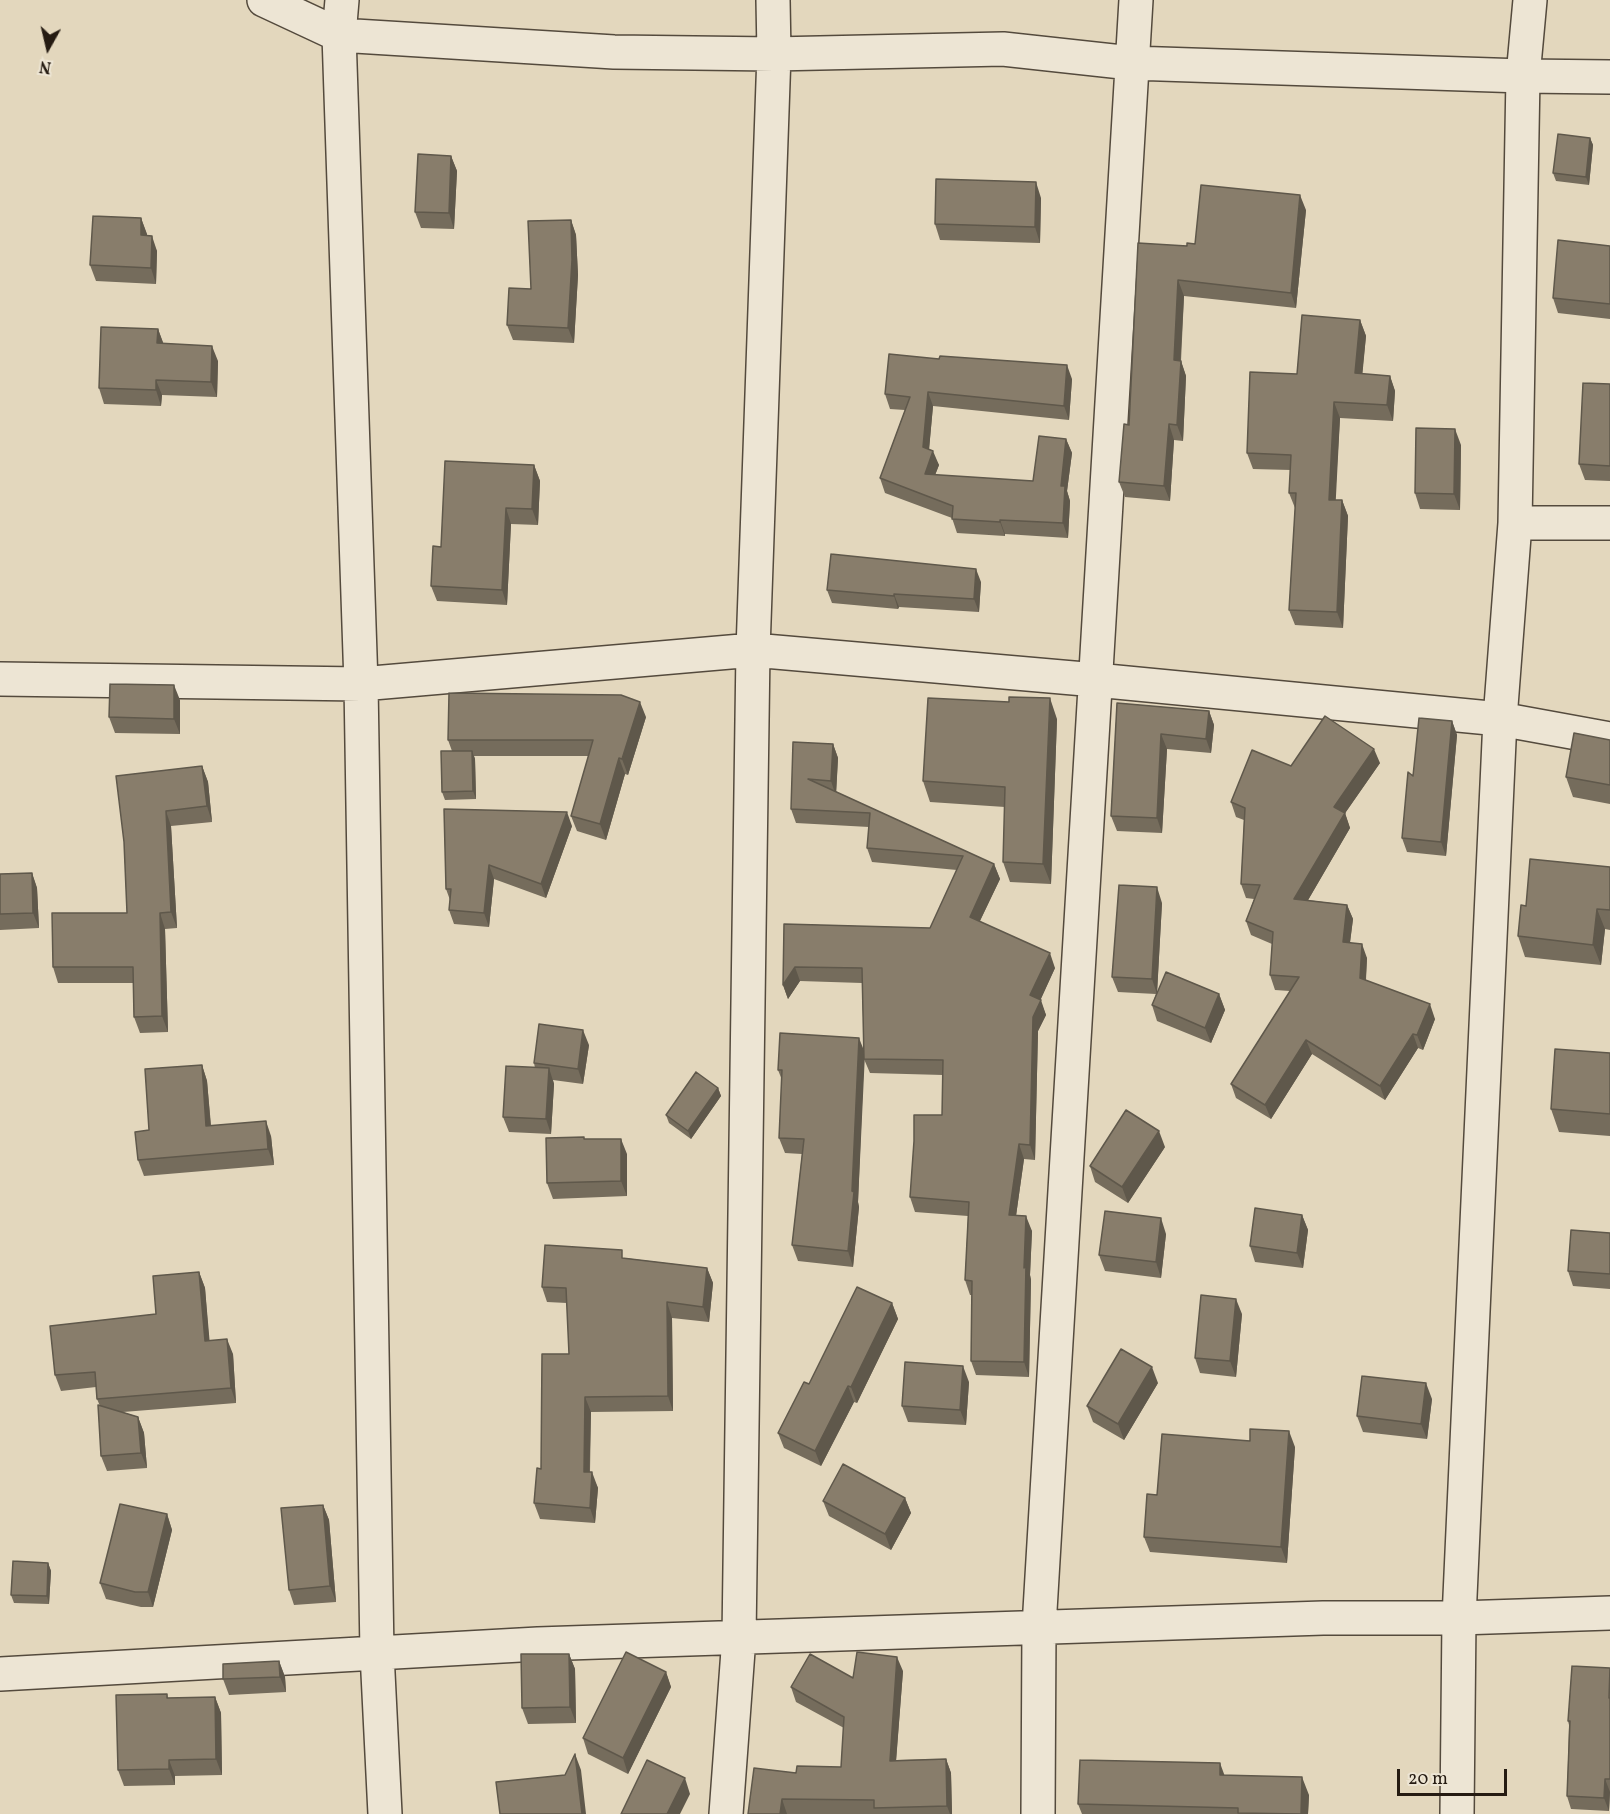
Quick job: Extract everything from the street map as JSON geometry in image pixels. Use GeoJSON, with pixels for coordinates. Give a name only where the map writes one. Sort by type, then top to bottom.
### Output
{"type":"FeatureCollection","features":[{"type":"Feature","properties":{"kind":"street"},"geometry":{"type":"LineString","coordinates":[[264,0],[339,35],[614,52],[774,54],[1003,49],[1131,63],[1610,77]]}},
{"type":"Feature","properties":{"kind":"street"},"geometry":{"type":"LineString","coordinates":[[342,0],[339,35],[361,684],[377,1653],[385,1814]]}},
{"type":"Feature","properties":{"kind":"street"},"geometry":{"type":"LineString","coordinates":[[726,1814],[739,1637],[753,650],[774,54],[772,0]]}},
{"type":"Feature","properties":{"kind":"street"},"geometry":{"type":"LineString","coordinates":[[1038,1814],[1039,1627],[1136,0]]}},
{"type":"Feature","properties":{"kind":"street"},"geometry":{"type":"LineString","coordinates":[[1457,1814],[1459,1618],[1500,719],[1515,523],[1523,76],[1530,0]]}},
{"type":"Feature","properties":{"kind":"street"},"geometry":{"type":"LineString","coordinates":[[1515,523],[1610,523]]}},
{"type":"Feature","properties":{"kind":"street"},"geometry":{"type":"LineString","coordinates":[[0,679],[361,684],[753,650],[1500,719],[1610,739]]}},
{"type":"Feature","properties":{"kind":"street"},"geometry":{"type":"LineString","coordinates":[[0,1674],[538,1644],[1323,1618],[1459,1618],[1610,1613]]}},
{"type":"Feature","properties":{"kind":"building"},"geometry":{"type":"Polygon","coordinates":[[[1558,134],[1590,138],[1586,177],[1553,173],[1558,134]]]}},
{"type":"Feature","properties":{"kind":"building"},"geometry":{"type":"Polygon","coordinates":[[[418,154],[451,156],[449,213],[415,212],[418,154]]]}},
{"type":"Feature","properties":{"kind":"building"},"geometry":{"type":"Polygon","coordinates":[[[936,179],[1036,182],[1035,227],[935,224],[936,179]]]}},
{"type":"Feature","properties":{"kind":"building"},"geometry":{"type":"Polygon","coordinates":[[[1201,185],[1300,195],[1291,293],[1178,280],[1174,360],[1181,361],[1177,425],[1169,424],[1164,486],[1119,482],[1124,424],[1129,425],[1138,243],[1187,246],[1187,243],[1195,244],[1201,185]]]}},
{"type":"Feature","properties":{"kind":"building"},"geometry":{"type":"Polygon","coordinates":[[[93,216],[141,218],[141,235],[152,236],[151,268],[90,265],[93,216]]]}},
{"type":"Feature","properties":{"kind":"building"},"geometry":{"type":"Polygon","coordinates":[[[571,220],[572,260],[568,328],[507,325],[509,288],[531,289],[528,221],[571,220]]]}},
{"type":"Feature","properties":{"kind":"building"},"geometry":{"type":"Polygon","coordinates":[[[1558,240],[1610,246],[1610,304],[1553,298],[1558,240]]]}},
{"type":"Feature","properties":{"kind":"building"},"geometry":{"type":"Polygon","coordinates":[[[1302,315],[1360,320],[1355,373],[1390,376],[1387,405],[1334,402],[1329,500],[1342,500],[1337,612],[1289,610],[1296,493],[1289,493],[1291,455],[1247,453],[1250,372],[1297,374],[1302,315]]]}},
{"type":"Feature","properties":{"kind":"building"},"geometry":{"type":"Polygon","coordinates":[[[101,327],[158,329],[157,343],[212,346],[211,382],[156,380],[156,390],[99,388],[101,327]]]}},
{"type":"Feature","properties":{"kind":"building"},"geometry":{"type":"Polygon","coordinates":[[[889,354],[939,359],[940,356],[1067,365],[1064,406],[928,392],[923,447],[933,451],[925,474],[1033,481],[1039,436],[1066,439],[1061,486],[1065,486],[1063,523],[952,519],[953,506],[880,478],[910,397],[885,394],[889,354]]]}},
{"type":"Feature","properties":{"kind":"building"},"geometry":{"type":"Polygon","coordinates":[[[1583,383],[1610,384],[1610,466],[1579,464],[1583,383]]]}},
{"type":"Feature","properties":{"kind":"building"},"geometry":{"type":"Polygon","coordinates":[[[1416,428],[1455,429],[1454,494],[1415,493],[1416,428]]]}},
{"type":"Feature","properties":{"kind":"building"},"geometry":{"type":"Polygon","coordinates":[[[445,461],[534,465],[532,509],[506,508],[502,590],[431,586],[433,546],[441,547],[445,461]]]}},
{"type":"Feature","properties":{"kind":"building"},"geometry":{"type":"Polygon","coordinates":[[[831,554],[976,569],[974,599],[894,594],[894,596],[827,590],[831,554]]]}},
{"type":"Feature","properties":{"kind":"building"},"geometry":{"type":"Polygon","coordinates":[[[110,684],[174,685],[174,719],[109,717],[110,684]]]}},
{"type":"Feature","properties":{"kind":"building"},"geometry":{"type":"Polygon","coordinates":[[[449,693],[621,695],[640,702],[622,759],[619,758],[600,824],[571,816],[593,740],[448,740],[449,693]]]}},
{"type":"Feature","properties":{"kind":"building"},"geometry":{"type":"Polygon","coordinates":[[[1009,697],[1050,698],[1043,864],[1003,862],[1005,787],[923,781],[928,698],[1009,702],[1009,697]]]}},
{"type":"Feature","properties":{"kind":"building"},"geometry":{"type":"Polygon","coordinates":[[[1117,703],[1209,711],[1206,739],[1161,734],[1157,818],[1111,816],[1117,703]]]}},
{"type":"Feature","properties":{"kind":"building"},"geometry":{"type":"Polygon","coordinates":[[[1325,716],[1374,749],[1334,807],[1345,813],[1294,899],[1347,905],[1343,942],[1362,944],[1360,978],[1430,1004],[1417,1035],[1413,1034],[1380,1086],[1306,1040],[1265,1105],[1231,1084],[1299,977],[1270,975],[1273,932],[1246,921],[1260,885],[1241,884],[1245,808],[1231,802],[1252,750],[1291,766],[1325,716]]]}},
{"type":"Feature","properties":{"kind":"building"},"geometry":{"type":"Polygon","coordinates":[[[1419,718],[1452,721],[1441,842],[1402,838],[1408,772],[1413,776],[1419,718]]]}},
{"type":"Feature","properties":{"kind":"building"},"geometry":{"type":"Polygon","coordinates":[[[1574,733],[1610,740],[1610,785],[1566,777],[1574,733]]]}},
{"type":"Feature","properties":{"kind":"building"},"geometry":{"type":"Polygon","coordinates":[[[793,742],[833,744],[831,781],[808,779],[994,864],[970,917],[1050,953],[1030,995],[1041,1000],[1033,1017],[1030,1145],[1019,1144],[1009,1215],[1026,1216],[1024,1362],[971,1361],[972,1281],[965,1280],[969,1202],[910,1197],[914,1115],[942,1115],[943,1060],[864,1059],[862,968],[795,967],[783,985],[784,924],[930,928],[963,856],[867,848],[870,813],[791,809],[793,742]]]}},
{"type":"Feature","properties":{"kind":"building"},"geometry":{"type":"Polygon","coordinates":[[[441,751],[472,751],[473,791],[442,792],[441,751]]]}},
{"type":"Feature","properties":{"kind":"building"},"geometry":{"type":"Polygon","coordinates":[[[202,766],[207,806],[166,811],[171,912],[160,913],[162,1016],[134,1017],[133,967],[53,967],[52,913],[127,913],[124,842],[116,776],[202,766]]]}},
{"type":"Feature","properties":{"kind":"building"},"geometry":{"type":"Polygon","coordinates":[[[444,809],[567,812],[541,884],[489,865],[484,913],[449,910],[451,889],[446,889],[444,809]]]}},
{"type":"Feature","properties":{"kind":"building"},"geometry":{"type":"Polygon","coordinates":[[[1530,859],[1610,867],[1610,910],[1597,909],[1593,945],[1518,936],[1521,905],[1526,906],[1530,859]]]}},
{"type":"Feature","properties":{"kind":"building"},"geometry":{"type":"Polygon","coordinates":[[[32,873],[33,913],[0,914],[0,874],[32,873]]]}},
{"type":"Feature","properties":{"kind":"building"},"geometry":{"type":"Polygon","coordinates":[[[1119,885],[1157,887],[1152,979],[1112,977],[1119,885]]]}},
{"type":"Feature","properties":{"kind":"building"},"geometry":{"type":"Polygon","coordinates":[[[1166,972],[1219,994],[1205,1028],[1152,1005],[1166,972]]]}},
{"type":"Feature","properties":{"kind":"building"},"geometry":{"type":"Polygon","coordinates":[[[539,1024],[583,1030],[578,1069],[534,1063],[539,1024]]]}},
{"type":"Feature","properties":{"kind":"building"},"geometry":{"type":"Polygon","coordinates":[[[780,1033],[859,1038],[852,1191],[854,1192],[848,1251],[792,1245],[804,1139],[779,1138],[782,1070],[778,1070],[780,1033]]]}},
{"type":"Feature","properties":{"kind":"building"},"geometry":{"type":"Polygon","coordinates":[[[1555,1049],[1610,1053],[1610,1114],[1551,1109],[1555,1049]]]}},
{"type":"Feature","properties":{"kind":"building"},"geometry":{"type":"Polygon","coordinates":[[[202,1065],[206,1126],[266,1121],[268,1149],[138,1160],[135,1132],[149,1130],[145,1069],[202,1065]]]}},
{"type":"Feature","properties":{"kind":"building"},"geometry":{"type":"Polygon","coordinates":[[[506,1066],[549,1068],[546,1119],[503,1117],[506,1066]]]}},
{"type":"Feature","properties":{"kind":"building"},"geometry":{"type":"Polygon","coordinates":[[[696,1072],[718,1088],[688,1131],[666,1115],[696,1072]]]}},
{"type":"Feature","properties":{"kind":"building"},"geometry":{"type":"Polygon","coordinates":[[[1126,1110],[1159,1131],[1122,1187],[1090,1166],[1126,1110]]]}},
{"type":"Feature","properties":{"kind":"building"},"geometry":{"type":"Polygon","coordinates":[[[584,1137],[584,1139],[621,1139],[621,1181],[547,1183],[546,1138],[584,1137]]]}},
{"type":"Feature","properties":{"kind":"building"},"geometry":{"type":"Polygon","coordinates":[[[1255,1208],[1302,1215],[1297,1253],[1250,1246],[1255,1208]]]}},
{"type":"Feature","properties":{"kind":"building"},"geometry":{"type":"Polygon","coordinates":[[[1105,1211],[1161,1218],[1156,1262],[1099,1255],[1105,1211]]]}},
{"type":"Feature","properties":{"kind":"building"},"geometry":{"type":"Polygon","coordinates":[[[1571,1230],[1610,1233],[1610,1274],[1568,1271],[1571,1230]]]}},
{"type":"Feature","properties":{"kind":"building"},"geometry":{"type":"Polygon","coordinates":[[[545,1245],[622,1250],[622,1258],[707,1268],[703,1307],[667,1302],[668,1396],[585,1397],[584,1472],[592,1472],[590,1508],[534,1503],[537,1468],[541,1469],[542,1354],[569,1354],[566,1288],[542,1287],[545,1245]]]}},
{"type":"Feature","properties":{"kind":"building"},"geometry":{"type":"Polygon","coordinates":[[[199,1272],[205,1341],[227,1339],[231,1388],[97,1399],[95,1372],[55,1375],[50,1326],[156,1314],[153,1276],[199,1272]]]}},
{"type":"Feature","properties":{"kind":"building"},"geometry":{"type":"Polygon","coordinates":[[[857,1287],[892,1303],[851,1387],[848,1386],[815,1451],[778,1433],[804,1382],[809,1384],[857,1287]]]}},
{"type":"Feature","properties":{"kind":"building"},"geometry":{"type":"Polygon","coordinates":[[[1201,1295],[1236,1299],[1230,1361],[1195,1358],[1201,1295]]]}},
{"type":"Feature","properties":{"kind":"building"},"geometry":{"type":"Polygon","coordinates":[[[1121,1349],[1152,1367],[1118,1424],[1087,1406],[1121,1349]]]}},
{"type":"Feature","properties":{"kind":"building"},"geometry":{"type":"Polygon","coordinates":[[[905,1362],[963,1366],[960,1410],[902,1406],[905,1362]]]}},
{"type":"Feature","properties":{"kind":"building"},"geometry":{"type":"Polygon","coordinates":[[[1362,1376],[1426,1383],[1421,1424],[1357,1416],[1362,1376]]]}},
{"type":"Feature","properties":{"kind":"building"},"geometry":{"type":"Polygon","coordinates":[[[98,1405],[138,1417],[141,1453],[101,1456],[98,1405]]]}},
{"type":"Feature","properties":{"kind":"building"},"geometry":{"type":"Polygon","coordinates":[[[1250,1429],[1289,1431],[1281,1547],[1144,1537],[1147,1494],[1157,1495],[1162,1434],[1250,1441],[1250,1429]]]}},
{"type":"Feature","properties":{"kind":"building"},"geometry":{"type":"Polygon","coordinates":[[[843,1464],[905,1498],[885,1534],[823,1501],[843,1464]]]}},
{"type":"Feature","properties":{"kind":"building"},"geometry":{"type":"Polygon","coordinates":[[[120,1504],[167,1514],[148,1592],[135,1592],[100,1583],[120,1504]]]}},
{"type":"Feature","properties":{"kind":"building"},"geometry":{"type":"Polygon","coordinates":[[[323,1505],[330,1586],[289,1590],[281,1508],[323,1505]]]}},
{"type":"Feature","properties":{"kind":"building"},"geometry":{"type":"Polygon","coordinates":[[[13,1561],[48,1563],[47,1596],[11,1595],[13,1561]]]}},
{"type":"Feature","properties":{"kind":"building"},"geometry":{"type":"Polygon","coordinates":[[[626,1652],[666,1672],[623,1758],[583,1738],[626,1652]]]}},
{"type":"Feature","properties":{"kind":"building"},"geometry":{"type":"Polygon","coordinates":[[[857,1652],[897,1657],[890,1761],[946,1759],[947,1806],[874,1808],[874,1800],[782,1799],[780,1814],[748,1814],[754,1768],[796,1773],[797,1766],[841,1767],[844,1717],[791,1687],[810,1654],[853,1678],[857,1652]]]}},
{"type":"Feature","properties":{"kind":"building"},"geometry":{"type":"Polygon","coordinates":[[[521,1654],[569,1654],[570,1707],[522,1708],[521,1654]]]}},
{"type":"Feature","properties":{"kind":"building"},"geometry":{"type":"Polygon","coordinates":[[[279,1661],[280,1677],[223,1679],[223,1664],[279,1661]]]}},
{"type":"Feature","properties":{"kind":"building"},"geometry":{"type":"Polygon","coordinates":[[[1572,1666],[1610,1668],[1610,1779],[1605,1779],[1604,1798],[1567,1796],[1570,1721],[1568,1721],[1572,1666]]]}},
{"type":"Feature","properties":{"kind":"building"},"geometry":{"type":"Polygon","coordinates":[[[167,1694],[167,1698],[215,1697],[216,1759],[169,1760],[169,1769],[118,1770],[116,1695],[167,1694]]]}},
{"type":"Feature","properties":{"kind":"building"},"geometry":{"type":"Polygon","coordinates":[[[575,1754],[582,1814],[500,1814],[496,1782],[565,1775],[575,1754]]]}},
{"type":"Feature","properties":{"kind":"building"},"geometry":{"type":"Polygon","coordinates":[[[647,1760],[685,1778],[667,1814],[621,1814],[647,1760]]]}},
{"type":"Feature","properties":{"kind":"building"},"geometry":{"type":"Polygon","coordinates":[[[1080,1760],[1220,1763],[1220,1775],[1302,1777],[1301,1814],[1238,1813],[1238,1808],[1078,1804],[1080,1760]]]}}]}
